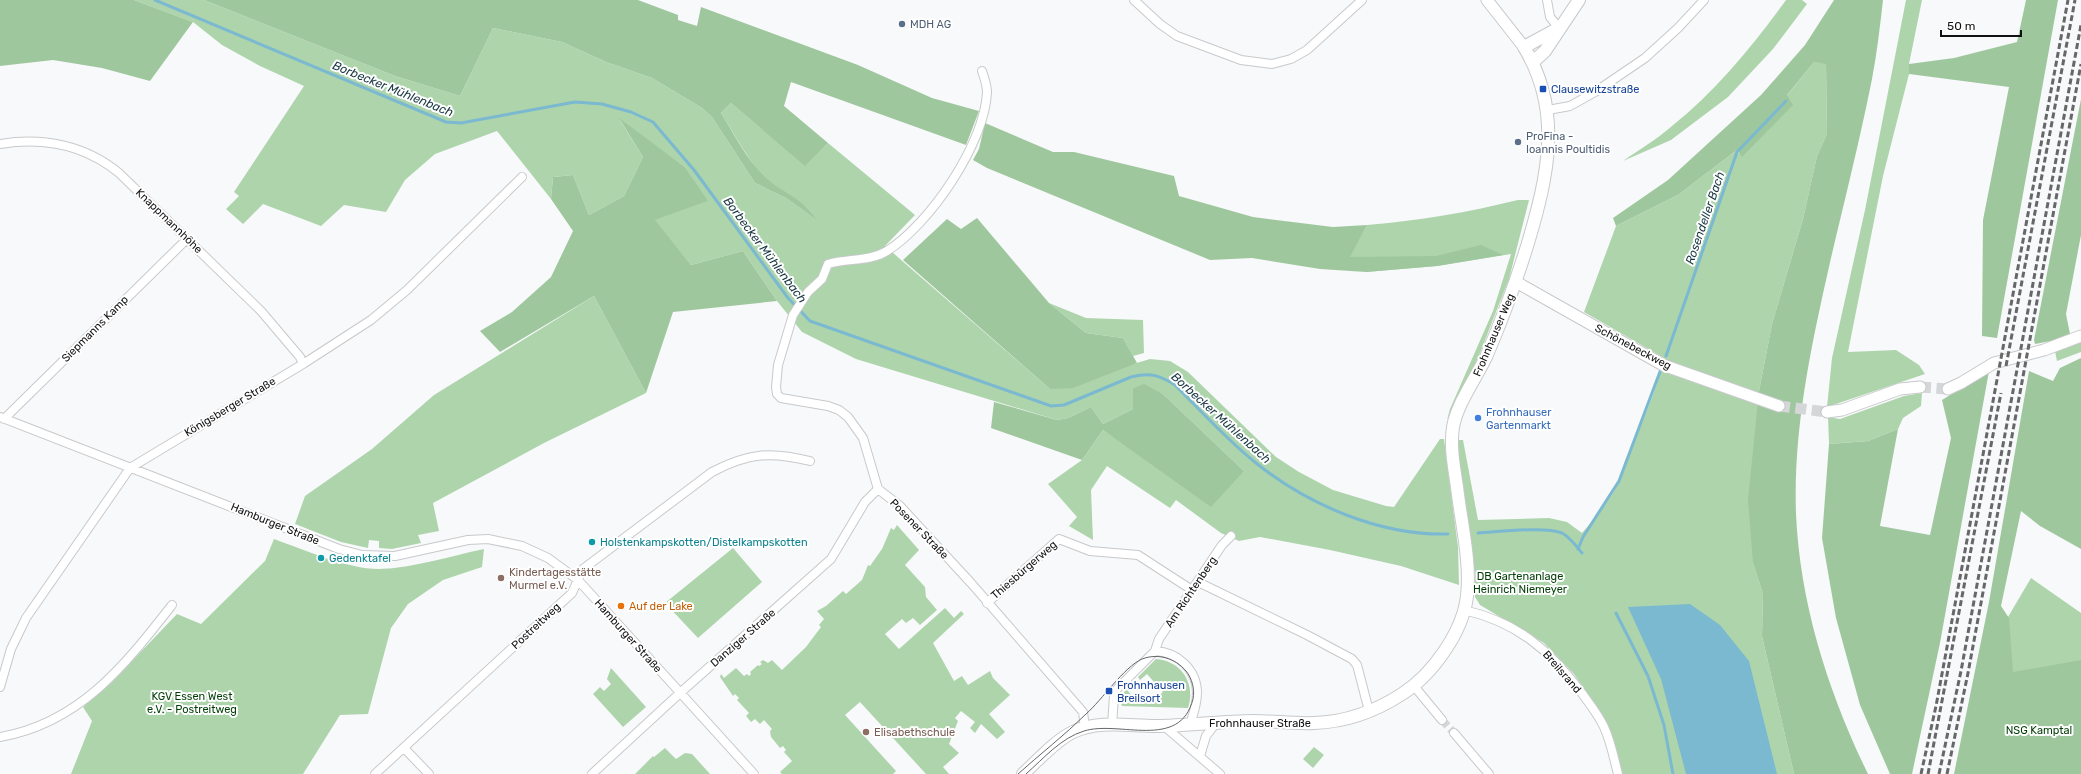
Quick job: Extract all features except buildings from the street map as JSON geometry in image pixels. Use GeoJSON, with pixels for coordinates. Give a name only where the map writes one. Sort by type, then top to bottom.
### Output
{"type":"FeatureCollection","features":[{"type":"Feature","properties":{"kind":"main road"},"geometry":{"type":"LineString","coordinates":[[1533,62],[1545,51],[1579,0]]}},
{"type":"Feature","properties":{"kind":"main road"},"geometry":{"type":"LineString","coordinates":[[1524,47],[1559,28]]}},
{"type":"Feature","properties":{"kind":"main road","name":"Frohnhauser Weg"},"geometry":{"type":"LineString","coordinates":[[1464,610],[1468,597],[1468,571],[1452,446],[1454,423],[1477,376],[1516,282],[1546,178],[1548,110],[1543,89],[1533,62],[1524,47]]}},
{"type":"Feature","properties":{"kind":"main road","name":"Frohnhauser Straße"},"geometry":{"type":"LineString","coordinates":[[1023,774],[1066,736],[1085,728],[1112,725],[1164,726],[1253,721],[1315,723],[1334,721],[1383,706],[1414,686],[1430,670],[1444,652],[1464,610]]}},
{"type":"Feature","properties":{"kind":"street"},"geometry":{"type":"LineString","coordinates":[[1134,0],[1160,24],[1177,36],[1241,60],[1272,64],[1291,59],[1307,50],[1362,0]]}},
{"type":"Feature","properties":{"kind":"street"},"geometry":{"type":"LineString","coordinates":[[1487,0],[1524,47]]}},
{"type":"Feature","properties":{"kind":"street"},"geometry":{"type":"LineString","coordinates":[[1547,0],[1550,17],[1559,28]]}},
{"type":"Feature","properties":{"kind":"street"},"geometry":{"type":"LineString","coordinates":[[1548,110],[1570,106],[1595,92],[1639,62],[1678,28],[1704,0]]}},
{"type":"Feature","properties":{"kind":"street"},"geometry":{"type":"LineString","coordinates":[[878,488],[863,438],[848,417],[839,410],[828,406],[781,398],[777,394],[776,387],[778,365],[793,315],[808,292],[822,279],[828,264],[838,261],[864,259],[886,251],[910,232],[930,209],[962,167],[971,150],[981,120],[987,91],[982,71]]}},
{"type":"Feature","properties":{"kind":"street","name":"Knappmannhöhe"},"geometry":{"type":"LineString","coordinates":[[0,144],[30,140],[47,142],[76,149],[99,158],[119,173],[261,311],[300,357],[303,364]]}},
{"type":"Feature","properties":{"kind":"street","name":"Königsberger Straße"},"geometry":{"type":"LineString","coordinates":[[0,687],[10,649],[26,618],[130,468],[343,339],[392,304],[522,177]]}},
{"type":"Feature","properties":{"kind":"street","name":"Siepmanns Kamp"},"geometry":{"type":"LineString","coordinates":[[2,418],[187,239]]}},
{"type":"Feature","properties":{"kind":"street","name":"Schönebeckweg"},"geometry":{"type":"LineString","coordinates":[[1516,282],[1663,365],[1779,406]]}},
{"type":"Feature","properties":{"kind":"street"},"geometry":{"type":"LineString","coordinates":[[1948,389],[1994,363],[2044,350],[2081,336]]}},
{"type":"Feature","properties":{"kind":"street"},"geometry":{"type":"LineString","coordinates":[[1827,412],[1842,410],[1900,389],[1920,387]]}},
{"type":"Feature","properties":{"kind":"street","name":"Hamburger Straße"},"geometry":{"type":"LineString","coordinates":[[2,418],[331,547],[362,556],[395,556],[468,540],[488,539],[522,546],[548,558],[578,580],[754,774]]}},
{"type":"Feature","properties":{"kind":"street","name":"Postreitweg"},"geometry":{"type":"LineString","coordinates":[[375,774],[572,593],[583,569],[712,472],[734,461],[758,456],[777,455],[810,461]]}},
{"type":"Feature","properties":{"kind":"street","name":"Posener Straße"},"geometry":{"type":"LineString","coordinates":[[878,488],[900,506],[1083,712],[1085,728]]}},
{"type":"Feature","properties":{"kind":"street","name":"Danziger Straße"},"geometry":{"type":"LineString","coordinates":[[592,774],[680,693],[831,559],[865,502],[878,488]]}},
{"type":"Feature","properties":{"kind":"street","name":"Am Richtenberg"},"geometry":{"type":"LineString","coordinates":[[1112,725],[1114,696],[1117,689],[1154,651],[1160,639],[1222,545],[1231,536]]}},
{"type":"Feature","properties":{"kind":"street","name":"Thiesbürgerweg"},"geometry":{"type":"LineString","coordinates":[[987,603],[1060,539],[1090,551],[1138,555],[1192,590]]}},
{"type":"Feature","properties":{"kind":"street"},"geometry":{"type":"LineString","coordinates":[[1198,582],[1307,634],[1352,658],[1357,665],[1369,711]]}},
{"type":"Feature","properties":{"kind":"street"},"geometry":{"type":"LineString","coordinates":[[0,737],[39,726],[68,711],[96,692],[135,652],[172,605]]}},
{"type":"Feature","properties":{"kind":"street","name":"Breilsrand"},"geometry":{"type":"LineString","coordinates":[[1464,610],[1486,615],[1516,630],[1535,642],[1554,658],[1597,714],[1605,728],[1618,774]]}},
{"type":"Feature","properties":{"kind":"street"},"geometry":{"type":"LineString","coordinates":[[1154,651],[1175,656],[1186,664],[1193,674],[1197,695],[1190,725]]}},
{"type":"Feature","properties":{"kind":"street"},"geometry":{"type":"LineString","coordinates":[[1414,686],[1442,720]]}},
{"type":"Feature","properties":{"kind":"street"},"geometry":{"type":"LineString","coordinates":[[1200,756],[1206,736],[1216,723]]}},
{"type":"Feature","properties":{"kind":"street"},"geometry":{"type":"LineString","coordinates":[[1164,726],[1220,774]]}},
{"type":"Feature","properties":{"kind":"street"},"geometry":{"type":"LineString","coordinates":[[1454,733],[1488,774]]}},
{"type":"Feature","properties":{"kind":"street"},"geometry":{"type":"LineString","coordinates":[[404,748],[429,774]]}},
{"type":"Feature","properties":{"kind":"green space"},"geometry":{"type":"Polygon","coordinates":[[[0,0],[134,0],[193,22],[150,81],[102,68],[53,60],[0,66],[0,0]]]}},
{"type":"Feature","properties":{"kind":"green space"},"geometry":{"type":"Polygon","coordinates":[[[134,0],[204,0],[395,76],[460,96],[493,28],[562,42],[606,62],[652,78],[702,108],[712,117],[755,183],[786,198],[816,219],[804,205],[768,181],[762,175],[745,153],[721,113],[731,103],[805,165],[828,143],[915,215],[885,246],[1050,389],[1150,359],[1170,361],[1188,372],[1276,457],[1299,472],[1333,490],[1386,506],[1394,507],[1440,439],[1444,439],[1458,547],[1459,585],[1401,566],[1330,550],[1260,537],[1239,541],[1221,533],[1176,500],[1170,508],[1107,466],[1091,490],[1093,540],[1069,526],[1077,517],[1048,484],[1082,460],[1103,430],[1146,459],[1244,471],[1163,394],[1144,385],[1133,388],[1133,409],[1103,424],[1091,407],[1068,418],[1057,420],[856,359],[802,332],[777,301],[743,251],[691,265],[654,220],[707,201],[685,167],[620,120],[643,157],[624,196],[589,215],[573,175],[553,177],[551,199],[497,131],[435,154],[405,180],[386,212],[344,205],[321,226],[263,204],[243,224],[226,209],[239,196],[234,192],[304,86],[260,66],[222,45],[193,22],[134,0]]]}},
{"type":"Feature","properties":{"kind":"green space"},"geometry":{"type":"Polygon","coordinates":[[[204,0],[638,0],[678,15],[678,20],[697,26],[701,7],[858,65],[932,98],[979,111],[966,145],[791,82],[784,106],[828,143],[805,166],[731,103],[721,113],[740,146],[751,161],[763,175],[776,186],[805,205],[817,220],[786,198],[755,183],[712,117],[702,108],[652,78],[606,62],[562,42],[493,28],[460,96],[395,76],[204,0]]]}},
{"type":"Feature","properties":{"kind":"green space"},"geometry":{"type":"Polygon","coordinates":[[[1786,0],[1802,0],[1807,4],[1773,49],[1728,97],[1671,140],[1623,161],[1666,131],[1704,98],[1733,67],[1786,0]]]}},
{"type":"Feature","properties":{"kind":"green space"},"geometry":{"type":"Polygon","coordinates":[[[1834,0],[1883,0],[1872,79],[1831,258],[1805,385],[1798,449],[1796,514],[1803,582],[1819,648],[1829,681],[1841,712],[1868,774],[1794,774],[1762,636],[1763,594],[1753,563],[1748,500],[1759,391],[1772,324],[1803,219],[1817,156],[1827,134],[1826,64],[1814,62],[1787,95],[1793,105],[1742,157],[1737,150],[1678,195],[1616,226],[1613,218],[1668,180],[1761,95],[1805,45],[1834,0]]]}},
{"type":"Feature","properties":{"kind":"green space"},"geometry":{"type":"Polygon","coordinates":[[[1906,0],[1922,0],[1909,64],[1909,74],[1883,176],[1848,352],[1896,350],[1919,365],[1925,374],[1827,407],[1832,358],[1865,210],[1906,0]]]}},
{"type":"Feature","properties":{"kind":"green space"},"geometry":{"type":"Polygon","coordinates":[[[2026,0],[2058,0],[1997,338],[1982,336],[1983,220],[2009,87],[1909,74],[1909,64],[1954,58],[2017,42],[2026,0]]]}},
{"type":"Feature","properties":{"kind":"green space","name":"DB Gartenanlage Heinrich Niemeyer"},"geometry":{"type":"Polygon","coordinates":[[[1814,62],[1826,63],[1827,134],[1817,156],[1803,219],[1772,324],[1759,391],[1753,563],[1763,594],[1762,636],[1794,774],[1620,774],[1600,712],[1574,674],[1544,643],[1480,605],[1475,597],[1475,574],[1456,440],[1463,440],[1478,520],[1549,518],[1567,522],[1582,533],[1598,514],[1618,485],[1625,461],[1652,397],[1664,358],[1584,312],[1616,226],[1678,195],[1737,150],[1739,154],[1814,62]]]}},
{"type":"Feature","properties":{"kind":"green space"},"geometry":{"type":"Polygon","coordinates":[[[2081,99],[2081,235],[2066,314],[2070,334],[2051,341],[2035,344],[2034,340],[2081,99]]]}},
{"type":"Feature","properties":{"kind":"green space"},"geometry":{"type":"Polygon","coordinates":[[[619,118],[685,167],[708,201],[655,220],[691,265],[743,251],[777,301],[673,312],[646,393],[594,296],[500,352],[480,331],[512,312],[551,277],[573,231],[551,199],[553,177],[573,175],[589,215],[624,196],[643,157],[619,118]]]}},
{"type":"Feature","properties":{"kind":"green space"},"geometry":{"type":"Polygon","coordinates":[[[985,123],[1053,152],[1074,152],[1174,176],[1179,196],[1253,217],[1333,227],[1367,225],[1350,257],[1436,256],[1481,245],[1503,255],[1437,266],[1366,272],[1320,269],[1252,258],[1210,260],[987,168],[973,160],[979,149],[985,123]]]}},
{"type":"Feature","properties":{"kind":"green space"},"geometry":{"type":"Polygon","coordinates":[[[1518,200],[1529,200],[1509,279],[1478,358],[1447,420],[1450,409],[1493,311],[1511,254],[1437,266],[1366,272],[1349,257],[1367,225],[1443,216],[1518,200]]]}},
{"type":"Feature","properties":{"kind":"green space"},"geometry":{"type":"Polygon","coordinates":[[[977,218],[1049,303],[1086,333],[1123,338],[1137,363],[1073,388],[1050,389],[903,260],[947,219],[961,229],[977,218]]]}},
{"type":"Feature","properties":{"kind":"green space"},"geometry":{"type":"Polygon","coordinates":[[[594,296],[646,393],[544,443],[433,503],[439,531],[418,535],[421,543],[392,549],[379,548],[379,541],[369,540],[368,548],[341,542],[295,524],[305,496],[372,449],[434,395],[594,296]]]}},
{"type":"Feature","properties":{"kind":"green space"},"geometry":{"type":"Polygon","coordinates":[[[1049,303],[1086,318],[1143,320],[1144,353],[1133,356],[1123,338],[1086,333],[1049,303]]]}},
{"type":"Feature","properties":{"kind":"green space"},"geometry":{"type":"Polygon","coordinates":[[[2081,341],[2081,352],[2057,361],[2055,351],[2081,341]]]}},
{"type":"Feature","properties":{"kind":"green space"},"geometry":{"type":"Polygon","coordinates":[[[2081,358],[2081,549],[2040,526],[2021,511],[2001,606],[2009,618],[2013,672],[2081,660],[2081,774],[1954,774],[1989,602],[2029,371],[2053,381],[2060,368],[2081,358]]]}},
{"type":"Feature","properties":{"kind":"green space"},"geometry":{"type":"Polygon","coordinates":[[[1989,371],[1940,643],[1912,774],[1890,774],[1860,705],[1836,618],[1822,538],[1829,444],[1868,441],[1898,429],[1880,526],[1930,535],[1951,438],[1942,400],[1989,371]]]}},
{"type":"Feature","properties":{"kind":"green space"},"geometry":{"type":"Polygon","coordinates":[[[1144,384],[1163,394],[1244,471],[1211,507],[1103,430],[1082,460],[991,428],[994,402],[1057,420],[1068,418],[1091,407],[1103,424],[1133,409],[1133,388],[1144,384]]]}},
{"type":"Feature","properties":{"kind":"green space"},"geometry":{"type":"Polygon","coordinates":[[[1922,393],[1921,406],[1903,418],[1898,429],[1868,441],[1829,444],[1828,417],[1840,419],[1904,396],[1922,393]]]}},
{"type":"Feature","properties":{"kind":"green space"},"geometry":{"type":"Polygon","coordinates":[[[897,525],[919,550],[905,565],[925,587],[926,597],[937,610],[920,625],[913,618],[906,623],[902,619],[885,634],[899,649],[945,608],[954,618],[961,611],[964,614],[933,643],[954,681],[962,676],[968,685],[990,671],[993,678],[1010,695],[989,714],[1005,732],[997,739],[981,724],[975,733],[970,728],[975,722],[961,711],[955,718],[958,721],[949,744],[959,753],[943,767],[949,774],[926,774],[860,702],[845,715],[896,771],[893,774],[782,774],[780,772],[792,761],[784,752],[786,750],[783,746],[780,748],[771,737],[770,731],[772,729],[764,720],[760,724],[755,719],[751,722],[746,716],[749,713],[737,700],[739,698],[735,694],[733,696],[720,677],[721,674],[724,678],[736,668],[744,676],[747,674],[749,676],[751,674],[750,672],[758,665],[759,666],[762,664],[760,662],[763,660],[768,663],[772,660],[782,670],[806,647],[821,627],[819,625],[824,619],[817,611],[826,606],[843,591],[846,594],[862,580],[868,565],[870,566],[882,549],[891,528],[894,530],[897,525]]]}},
{"type":"Feature","properties":{"kind":"green space","name":"KGV Essen West e.V. - Postreitweg"},"geometry":{"type":"Polygon","coordinates":[[[274,539],[353,566],[379,569],[419,564],[484,549],[482,567],[443,580],[408,604],[391,628],[368,714],[340,715],[303,774],[71,774],[92,721],[83,707],[113,681],[177,614],[201,624],[265,561],[274,539]]]}},
{"type":"Feature","properties":{"kind":"green space"},"geometry":{"type":"Polygon","coordinates":[[[733,548],[762,582],[698,638],[665,603],[733,548]]]}},
{"type":"Feature","properties":{"kind":"green space","name":"NSG Kamptal"},"geometry":{"type":"Polygon","coordinates":[[[2031,578],[2081,613],[2081,774],[1999,774],[2008,617],[2031,578]]]}},
{"type":"Feature","properties":{"kind":"green space"},"geometry":{"type":"Polygon","coordinates":[[[1156,659],[1173,664],[1185,675],[1190,690],[1188,708],[1122,706],[1120,700],[1126,689],[1140,704],[1146,697],[1152,702],[1163,692],[1147,674],[1140,680],[1138,677],[1156,659]]]}},
{"type":"Feature","properties":{"kind":"green space"},"geometry":{"type":"Polygon","coordinates":[[[611,668],[646,707],[623,727],[593,694],[600,687],[604,691],[611,684],[607,679],[611,668]]]}},
{"type":"Feature","properties":{"kind":"green space"},"geometry":{"type":"Polygon","coordinates":[[[1314,747],[1324,755],[1313,768],[1303,759],[1314,747]]]}},
{"type":"Feature","properties":{"kind":"green space"},"geometry":{"type":"Polygon","coordinates":[[[665,748],[676,759],[685,753],[692,754],[710,774],[635,774],[653,756],[654,757],[665,748]]]}},
{"type":"Feature","properties":{"kind":"water"},"geometry":{"type":"Polygon","coordinates":[[[1690,604],[1720,625],[1749,661],[1777,774],[1686,774],[1661,679],[1628,607],[1690,604]]]}},
{"type":"Feature","properties":{"kind":"waterway","name":"Borbecker Mühlenbach"},"geometry":{"type":"LineString","coordinates":[[155,0],[446,122],[461,123],[575,102],[602,104],[631,112],[653,122],[694,170],[788,298],[810,321],[1051,406],[1064,405],[1131,377],[1154,375],[1175,385],[1224,435],[1245,454],[1276,478],[1299,492],[1346,515],[1372,523],[1397,530],[1448,534]]}},
{"type":"Feature","properties":{"kind":"waterway","name":"Rosendeller Bach"},"geometry":{"type":"LineString","coordinates":[[1666,356],[1737,152],[1786,101]]}},
{"type":"Feature","properties":{"kind":"waterway","name":"Rosendeller Bach"},"geometry":{"type":"LineString","coordinates":[[1578,549],[1583,537],[1619,481],[1661,369]]}},
{"type":"Feature","properties":{"kind":"waterway","name":"Borbecker Mühlenbach"},"geometry":{"type":"LineString","coordinates":[[1478,533],[1533,530],[1554,531],[1562,533],[1568,537],[1582,553]]}},
{"type":"Feature","properties":{"kind":"waterway","name":"Borbecker Mühlenbach"},"geometry":{"type":"LineString","coordinates":[[1616,613],[1648,676],[1664,725],[1673,774]]}},
{"type":"Feature","properties":{"kind":"tunnel"},"geometry":{"type":"LineString","coordinates":[[1920,387],[1948,389]]}},
{"type":"Feature","properties":{"kind":"tunnel"},"geometry":{"type":"LineString","coordinates":[[1779,406],[1827,412]]}},
{"type":"Feature","properties":{"kind":"tunnel"},"geometry":{"type":"LineString","coordinates":[[1442,720],[1454,733]]}},
{"type":"Feature","properties":{"kind":"tram line"},"geometry":{"type":"LineString","coordinates":[[1018,774],[1078,722],[1135,663],[1148,657],[1166,658],[1177,663],[1188,674],[1194,696],[1186,715],[1175,724],[1162,729],[1098,729],[1084,731],[1060,743],[1026,774]]}},
{"type":"Feature","properties":{"kind":"railway"},"geometry":{"type":"LineString","coordinates":[[1921,774],[1936,706],[2068,0]]}},
{"type":"Feature","properties":{"kind":"railway"},"geometry":{"type":"LineString","coordinates":[[2006,366],[2075,0]]}},
{"type":"Feature","properties":{"kind":"railway"},"geometry":{"type":"LineString","coordinates":[[1939,774],[1961,671],[2081,25]]}},
{"type":"Feature","properties":{"kind":"railway"},"geometry":{"type":"LineString","coordinates":[[1947,774],[1968,673],[2081,64]]}},
{"type":"Feature","properties":{"kind":"railway"},"geometry":{"type":"LineString","coordinates":[[1928,774],[2001,393]]}},
{"type":"Feature","properties":{"kind":"place","name":"MDH AG"},"geometry":{"type":"Point","coordinates":[902,24]}},
{"type":"Feature","properties":{"kind":"place","name":"Clausewitzstraße"},"geometry":{"type":"Point","coordinates":[1543,89]}},
{"type":"Feature","properties":{"kind":"place","name":"ProFina - Ioannis Poultidis"},"geometry":{"type":"Point","coordinates":[1518,142]}},
{"type":"Feature","properties":{"kind":"place","name":"Frohnhauser Gartenmarkt"},"geometry":{"type":"Point","coordinates":[1478,418]}},
{"type":"Feature","properties":{"kind":"place","name":"Holstenkampskotten/Distelkampskotten"},"geometry":{"type":"Point","coordinates":[592,542]}},
{"type":"Feature","properties":{"kind":"place","name":"Gedenktafel"},"geometry":{"type":"Point","coordinates":[321,558]}},
{"type":"Feature","properties":{"kind":"place","name":"Kindertagesstätte Murmel e.V."},"geometry":{"type":"Point","coordinates":[501,578]}},
{"type":"Feature","properties":{"kind":"place","name":"Auf der Lake"},"geometry":{"type":"Point","coordinates":[621,606]}},
{"type":"Feature","properties":{"kind":"place","name":"Frohnhausen Breilsort"},"geometry":{"type":"Point","coordinates":[1109,691]}},
{"type":"Feature","properties":{"kind":"place","name":"Elisabethschule"},"geometry":{"type":"Point","coordinates":[866,732]}}]}
